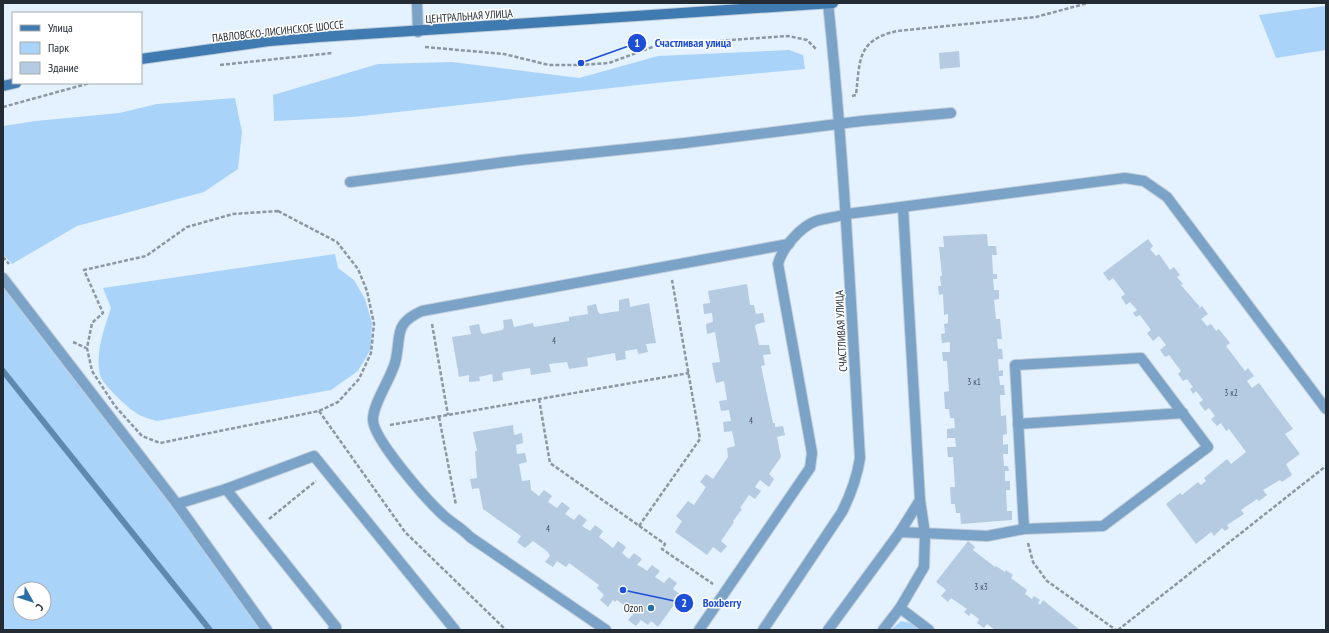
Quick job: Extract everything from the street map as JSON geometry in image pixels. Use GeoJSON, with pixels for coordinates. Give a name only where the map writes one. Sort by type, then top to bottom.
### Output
{"type":"FeatureCollection","features":[{"type":"Feature","properties":{"kind":"main road","name":"ЦЕНТРАЛЬНАЯ УЛИЦА"},"geometry":{"type":"LineString","coordinates":[[418,32],[833,3]]}},
{"type":"Feature","properties":{"kind":"main road","name":"ПАВЛОВСКО-ЛИСИНСКОЕ ШОССЕ"},"geometry":{"type":"LineString","coordinates":[[142,58],[269,42],[418,32]]}},
{"type":"Feature","properties":{"kind":"street"},"geometry":{"type":"LineString","coordinates":[[417,3],[418,32]]}},
{"type":"Feature","properties":{"kind":"street","name":"СЧАСТЛИВАЯ УЛИЦА"},"geometry":{"type":"LineString","coordinates":[[763,630],[842,512],[852,492],[858,474],[860,458],[847,214],[839,99],[828,3]]}},
{"type":"Feature","properties":{"kind":"street"},"geometry":{"type":"LineString","coordinates":[[350,182],[520,160],[685,144],[951,113]]}},
{"type":"Feature","properties":{"kind":"street"},"geometry":{"type":"LineString","coordinates":[[699,630],[810,468],[812,461],[812,453],[778,264],[780,256],[789,244],[803,229],[815,222],[847,214],[1125,178],[1144,181],[1167,197],[1326,409]]}},
{"type":"Feature","properties":{"kind":"street"},"geometry":{"type":"LineString","coordinates":[[883,630],[900,608],[924,567],[925,534],[920,500],[903,207]]}},
{"type":"Feature","properties":{"kind":"street"},"geometry":{"type":"LineString","coordinates":[[606,630],[470,537],[460,526],[443,515],[408,477],[375,428],[372,420],[374,410],[388,383],[395,362],[400,330],[410,316],[430,309],[789,244]]}},
{"type":"Feature","properties":{"kind":"street"},"geometry":{"type":"LineString","coordinates":[[3,278],[177,504],[267,630]]}},
{"type":"Feature","properties":{"kind":"street"},"geometry":{"type":"LineString","coordinates":[[900,532],[987,536],[1024,529],[1103,526],[1208,447],[1141,358],[1015,365],[1024,529]]}},
{"type":"Feature","properties":{"kind":"street"},"geometry":{"type":"LineString","coordinates":[[1018,424],[1183,413]]}},
{"type":"Feature","properties":{"kind":"street"},"geometry":{"type":"LineString","coordinates":[[177,504],[226,489],[314,456],[456,630]]}},
{"type":"Feature","properties":{"kind":"street"},"geometry":{"type":"LineString","coordinates":[[226,489],[336,627],[333,630]]}},
{"type":"Feature","properties":{"kind":"street"},"geometry":{"type":"LineString","coordinates":[[828,630],[900,532],[920,500]]}},
{"type":"Feature","properties":{"kind":"street"},"geometry":{"type":"LineString","coordinates":[[900,608],[929,630]]}},
{"type":"Feature","properties":{"kind":"path"},"geometry":{"type":"LineString","coordinates":[[839,99],[856,95],[860,60],[866,47],[880,35],[897,31],[1036,17],[1088,3]]}},
{"type":"Feature","properties":{"kind":"path"},"geometry":{"type":"LineString","coordinates":[[422,47],[504,54],[549,65],[580,65],[610,63],[658,45],[788,36],[807,40],[821,54]]}},
{"type":"Feature","properties":{"kind":"path"},"geometry":{"type":"LineString","coordinates":[[215,66],[333,53]]}},
{"type":"Feature","properties":{"kind":"path"},"geometry":{"type":"LineString","coordinates":[[3,107],[86,84]]}},
{"type":"Feature","properties":{"kind":"path"},"geometry":{"type":"LineString","coordinates":[[278,211],[337,242],[358,269],[367,291],[374,324],[372,353],[359,379],[338,402],[318,411],[160,443],[142,436],[116,406],[92,371],[87,348],[92,323],[103,313],[84,270],[146,256],[187,227],[233,214],[278,211]]}},
{"type":"Feature","properties":{"kind":"path"},"geometry":{"type":"LineString","coordinates":[[639,526],[700,439],[675,297]]}},
{"type":"Feature","properties":{"kind":"path"},"geometry":{"type":"LineString","coordinates":[[430,309],[448,415]]}},
{"type":"Feature","properties":{"kind":"path"},"geometry":{"type":"LineString","coordinates":[[375,428],[689,373]]}},
{"type":"Feature","properties":{"kind":"path"},"geometry":{"type":"LineString","coordinates":[[539,399],[550,463],[665,544],[662,549],[724,592]]}},
{"type":"Feature","properties":{"kind":"path"},"geometry":{"type":"LineString","coordinates":[[318,411],[405,532],[506,630]]}},
{"type":"Feature","properties":{"kind":"path"},"geometry":{"type":"LineString","coordinates":[[439,417],[460,526]]}},
{"type":"Feature","properties":{"kind":"path"},"geometry":{"type":"LineString","coordinates":[[1024,529],[1033,562],[1047,580],[1117,630],[1326,466]]}},
{"type":"Feature","properties":{"kind":"path"},"geometry":{"type":"LineString","coordinates":[[266,522],[327,473]]}},
{"type":"Feature","properties":{"kind":"green space"},"geometry":{"type":"Polygon","coordinates":[[[1326,6],[1326,50],[1276,58],[1259,15],[1326,6]]]}},
{"type":"Feature","properties":{"kind":"green space"},"geometry":{"type":"Polygon","coordinates":[[[789,50],[803,55],[805,69],[656,83],[353,117],[274,121],[273,95],[378,64],[452,62],[579,78],[658,56],[789,50]]]}},
{"type":"Feature","properties":{"kind":"green space"},"geometry":{"type":"Polygon","coordinates":[[[235,98],[242,132],[238,169],[204,192],[77,226],[12,264],[3,254],[3,126],[36,121],[119,113],[157,104],[235,98]]]}},
{"type":"Feature","properties":{"kind":"green space"},"geometry":{"type":"Polygon","coordinates":[[[335,254],[338,268],[354,280],[365,299],[372,323],[371,349],[358,371],[331,390],[157,421],[141,416],[132,410],[116,396],[102,379],[99,367],[99,350],[111,308],[103,288],[335,254]]]}},
{"type":"Feature","properties":{"kind":"green space"},"geometry":{"type":"Polygon","coordinates":[[[3,278],[267,630],[3,630],[3,278]]]}},
{"type":"Feature","properties":{"kind":"green space"},"geometry":{"type":"Polygon","coordinates":[[[901,621],[910,623],[920,630],[891,630],[901,621]]]}},
{"type":"Feature","properties":{"kind":"building"},"geometry":{"type":"Polygon","coordinates":[[[959,51],[960,67],[940,69],[939,53],[959,51]]]}},
{"type":"Feature","properties":{"kind":"building"},"geometry":{"type":"Polygon","coordinates":[[[987,234],[988,246],[996,246],[997,255],[992,255],[993,274],[997,274],[997,279],[993,279],[994,290],[999,290],[999,299],[994,300],[996,319],[1000,319],[1002,339],[997,339],[998,349],[1002,349],[1003,359],[998,359],[999,371],[1003,370],[1003,376],[999,376],[1000,385],[1004,385],[1005,395],[1000,395],[1001,416],[1006,415],[1007,434],[1003,435],[1003,445],[1008,444],[1008,454],[1003,454],[1004,466],[1008,466],[1009,471],[1005,471],[1005,481],[1010,481],[1010,490],[1006,490],[1007,511],[1012,511],[1012,520],[961,524],[960,513],[956,513],[955,504],[951,504],[950,487],[955,487],[953,457],[948,457],[947,447],[956,447],[955,438],[947,438],[947,429],[955,428],[954,418],[950,418],[949,409],[945,409],[944,392],[949,391],[947,361],[943,361],[942,352],[950,352],[950,342],[942,343],[941,334],[945,333],[944,324],[948,323],[948,314],[944,315],[943,294],[939,295],[938,286],[941,286],[940,276],[942,276],[939,247],[944,247],[943,236],[987,234]]]}},
{"type":"Feature","properties":{"kind":"building"},"geometry":{"type":"Polygon","coordinates":[[[1148,239],[1153,246],[1150,249],[1156,256],[1159,254],[1170,270],[1174,267],[1180,275],[1177,277],[1183,284],[1181,285],[1200,307],[1196,311],[1202,306],[1208,314],[1201,319],[1207,326],[1211,324],[1216,331],[1219,329],[1230,343],[1226,346],[1245,371],[1248,368],[1254,376],[1247,381],[1252,388],[1259,383],[1293,429],[1285,434],[1300,454],[1286,464],[1292,475],[1282,482],[1280,480],[1263,490],[1267,495],[1259,501],[1257,499],[1241,510],[1244,514],[1227,525],[1229,528],[1225,531],[1222,528],[1214,536],[1211,532],[1196,544],[1166,504],[1180,493],[1182,495],[1198,482],[1201,485],[1206,481],[1204,478],[1227,459],[1231,464],[1246,452],[1229,429],[1226,431],[1221,423],[1217,426],[1211,419],[1215,416],[1209,408],[1205,411],[1199,403],[1203,400],[1196,391],[1193,394],[1190,389],[1193,387],[1187,379],[1183,381],[1178,374],[1181,371],[1169,355],[1165,357],[1160,350],[1166,345],[1159,336],[1153,341],[1147,333],[1151,330],[1140,315],[1136,317],[1133,313],[1137,310],[1130,302],[1126,305],[1121,297],[1125,294],[1113,278],[1109,281],[1103,273],[1148,239]]]}},
{"type":"Feature","properties":{"kind":"building"},"geometry":{"type":"Polygon","coordinates":[[[747,284],[750,305],[754,305],[756,314],[763,313],[765,322],[755,326],[759,345],[769,345],[771,354],[763,355],[765,365],[761,366],[773,423],[775,423],[775,427],[783,426],[785,435],[777,437],[781,457],[769,474],[774,479],[769,487],[760,480],[755,487],[761,491],[755,499],[749,495],[740,508],[742,509],[721,541],[727,546],[721,553],[713,547],[707,555],[675,532],[682,521],[676,516],[688,501],[694,505],[706,487],[700,482],[706,474],[713,479],[728,457],[727,448],[735,446],[732,431],[724,432],[723,422],[731,421],[729,410],[721,411],[719,401],[727,400],[724,381],[716,383],[712,363],[720,362],[715,332],[707,334],[706,324],[713,322],[712,313],[704,314],[703,304],[710,303],[708,291],[747,284]]]}},
{"type":"Feature","properties":{"kind":"building"},"geometry":{"type":"Polygon","coordinates":[[[629,298],[630,307],[649,303],[656,343],[646,344],[648,352],[638,354],[637,349],[625,351],[626,359],[616,361],[615,353],[587,358],[588,366],[569,369],[567,362],[549,364],[551,372],[531,375],[530,368],[504,372],[502,373],[503,380],[493,382],[492,374],[479,377],[480,381],[469,382],[469,375],[459,377],[452,337],[471,334],[469,326],[479,324],[483,334],[502,330],[504,328],[503,320],[512,319],[514,327],[533,323],[534,327],[569,321],[569,317],[588,314],[587,306],[596,304],[600,314],[619,311],[619,300],[629,298]]]}},
{"type":"Feature","properties":{"kind":"building"},"geometry":{"type":"Polygon","coordinates":[[[513,425],[514,435],[522,433],[523,443],[516,445],[517,454],[525,453],[527,462],[519,464],[522,481],[530,480],[531,490],[539,496],[544,490],[552,496],[548,502],[557,508],[562,502],[570,508],[565,514],[574,520],[579,514],[587,520],[582,526],[590,531],[595,525],[603,531],[599,537],[613,548],[618,541],[626,547],[622,553],[629,559],[634,553],[642,559],[637,565],[647,571],[652,565],[660,571],[655,577],[664,583],[669,577],[677,583],[673,589],[681,595],[658,627],[651,621],[648,625],[641,620],[636,626],[628,620],[633,614],[617,600],[615,602],[613,600],[608,607],[600,600],[604,595],[597,588],[599,585],[569,563],[566,567],[557,561],[553,567],[545,562],[550,556],[548,552],[533,541],[525,548],[517,542],[521,536],[483,509],[479,488],[472,489],[470,479],[477,478],[475,451],[477,451],[473,432],[513,425]]]}},
{"type":"Feature","properties":{"kind":"building"},"geometry":{"type":"Polygon","coordinates":[[[968,541],[975,547],[973,550],[995,567],[996,566],[1005,572],[1006,570],[1013,575],[1011,578],[1027,590],[1025,594],[1032,599],[1034,596],[1040,600],[1038,603],[1040,605],[1043,600],[1080,630],[995,630],[987,624],[984,628],[977,623],[979,619],[971,613],[969,616],[964,612],[967,609],[951,598],[948,602],[941,596],[946,590],[936,582],[968,541]]]}},
{"type":"Feature","properties":{"kind":"waterway"},"geometry":{"type":"LineString","coordinates":[[3,371],[210,630]]}},
{"type":"Feature","properties":{"kind":"place","name":"Счастливая улица"},"geometry":{"type":"Point","coordinates":[581,63]}},
{"type":"Feature","properties":{"kind":"place","name":"Boxberry"},"geometry":{"type":"Point","coordinates":[623,590]}},
{"type":"Feature","properties":{"kind":"place","name":"Ozon"},"geometry":{"type":"Point","coordinates":[651,608]}}]}
